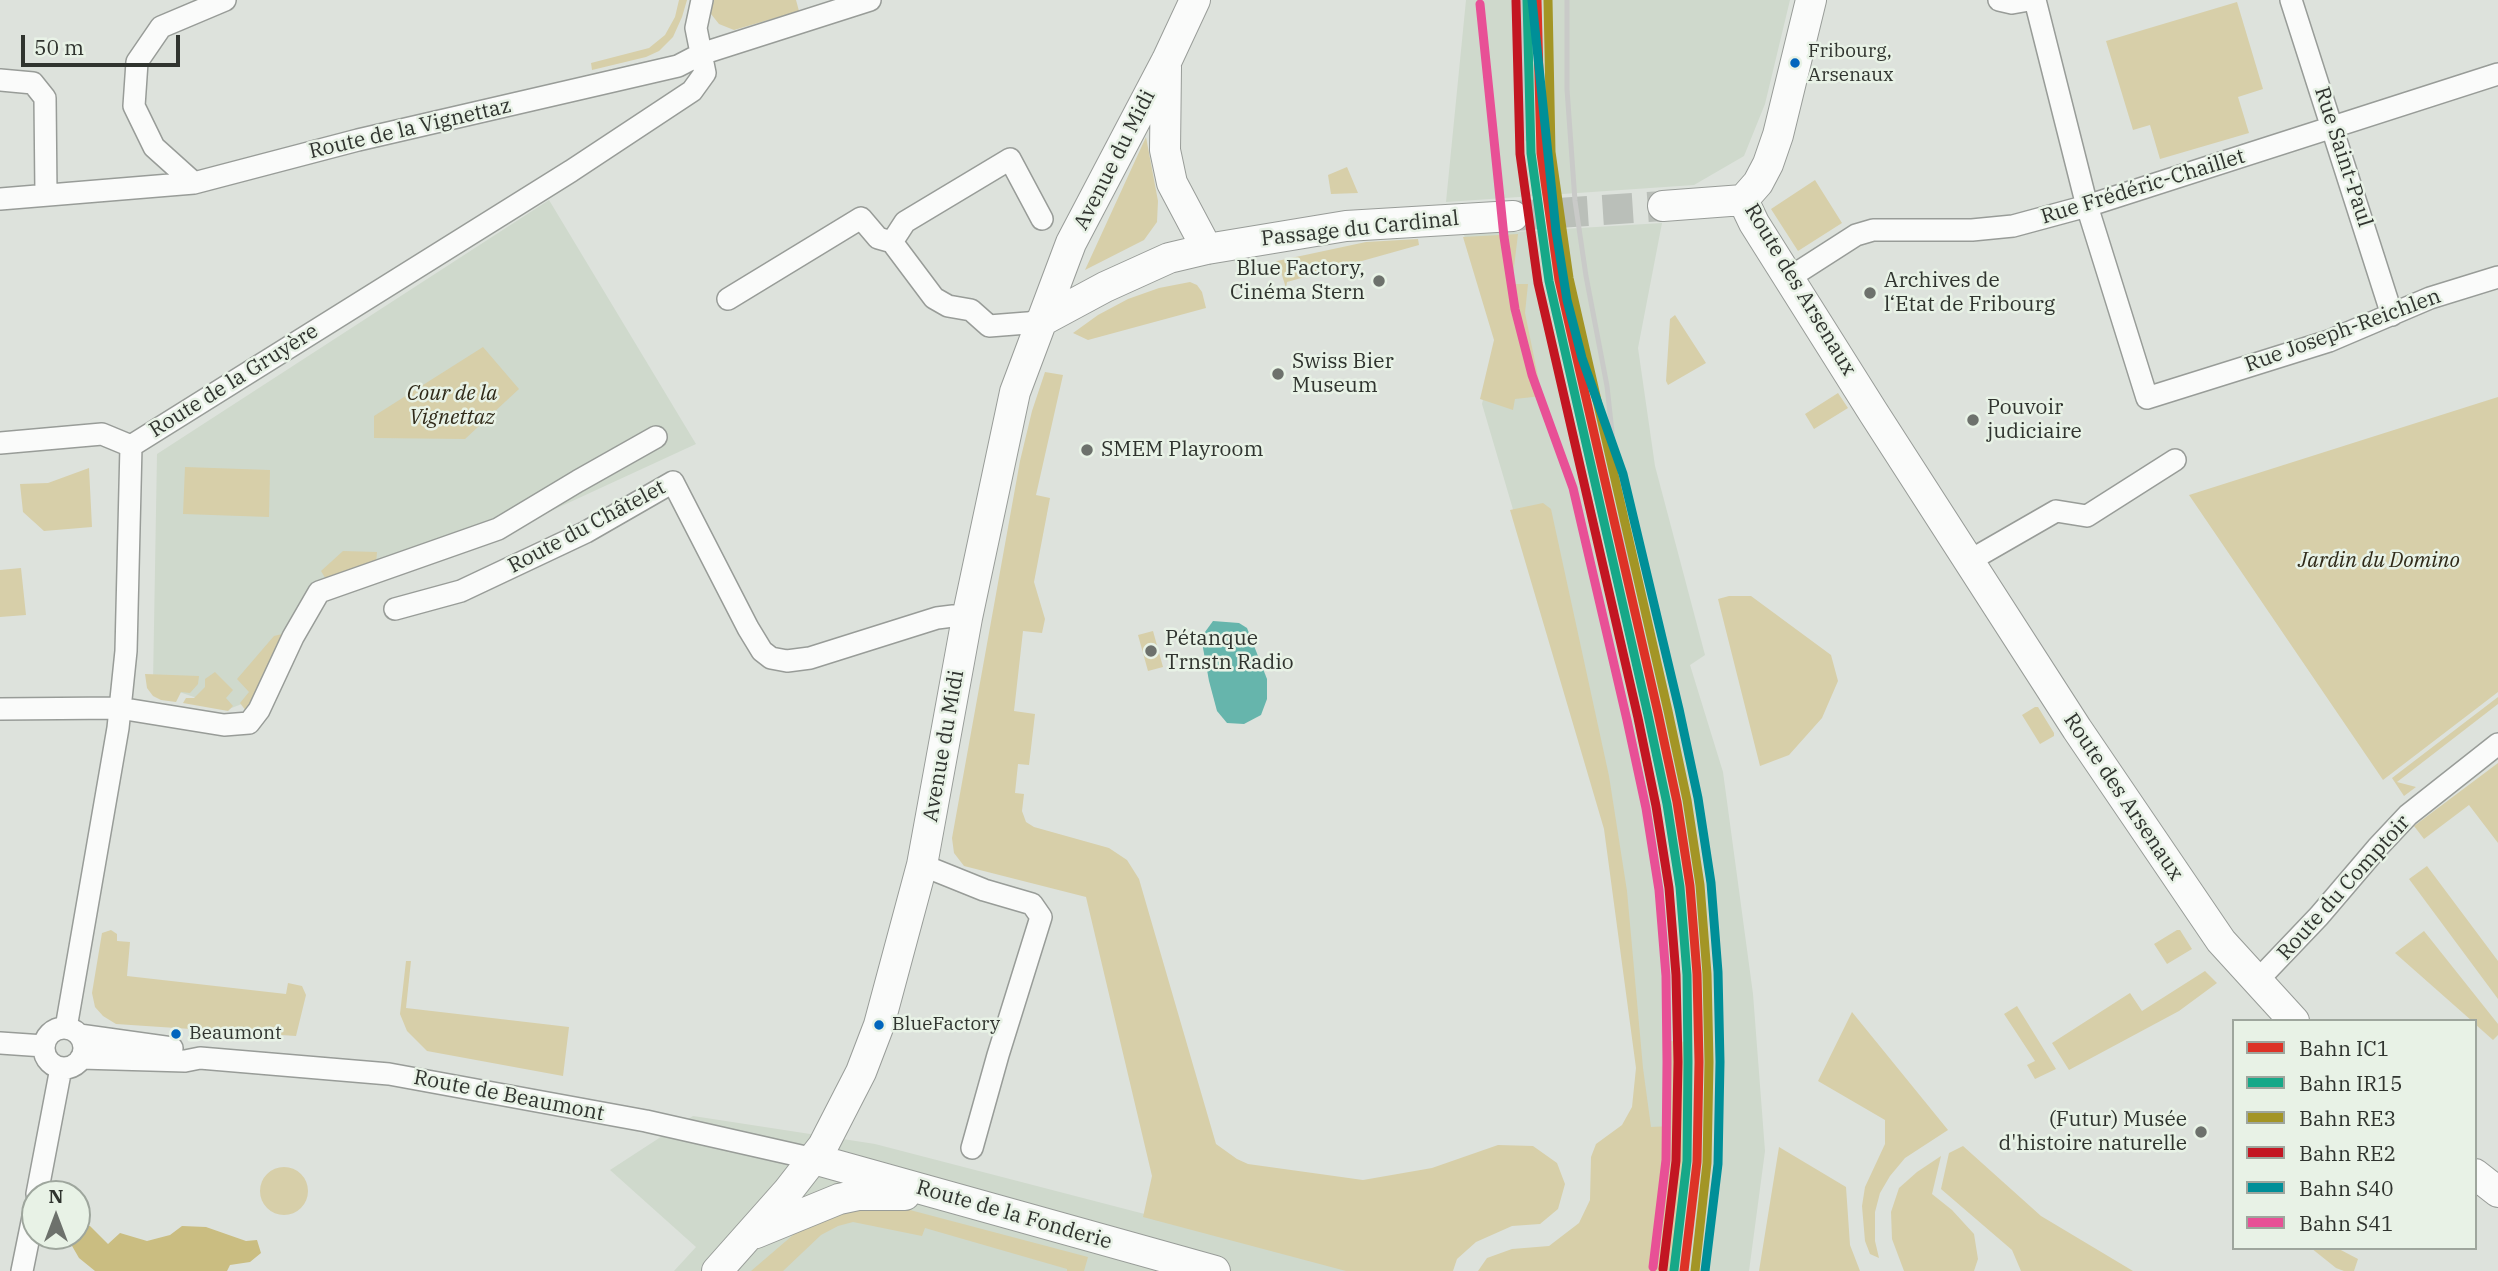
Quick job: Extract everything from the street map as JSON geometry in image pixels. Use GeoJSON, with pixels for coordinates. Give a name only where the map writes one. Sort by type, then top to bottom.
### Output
{"type":"FeatureCollection","features":[{"type":"Feature","properties":{"kind":"main road","name":"Avenue du Midi"},"geometry":{"type":"LineString","coordinates":[[717,1271],[814,1159],[837,1121],[880,1025],[922,865],[967,618],[1015,392],[1071,243],[1167,60],[1195,0]]}},
{"type":"Feature","properties":{"kind":"main road","name":"Route des Arsenaux"},"geometry":{"type":"LineString","coordinates":[[1811,0],[1772,154],[1758,183],[1743,200],[1754,223],[2047,683],[2186,891],[2221,941],[2292,1019]]}},
{"type":"Feature","properties":{"kind":"main road"},"geometry":{"type":"LineString","coordinates":[[1167,60],[1165,150],[1172,183],[1207,249]]}},
{"type":"Feature","properties":{"kind":"main road"},"geometry":{"type":"LineString","coordinates":[[1663,206],[1743,200]]}},
{"type":"Feature","properties":{"kind":"main road","name":"Passage du Cardinal"},"geometry":{"type":"LineString","coordinates":[[1040,322],[1105,287],[1169,258],[1207,249],[1346,226],[1513,216]]}},
{"type":"Feature","properties":{"kind":"main road","name":"Route de la Fonderie"},"geometry":{"type":"LineString","coordinates":[[814,1159],[1215,1271]]}},
{"type":"Feature","properties":{"kind":"main road"},"geometry":{"type":"LineString","coordinates":[[2477,1176],[2498,1192]]}},
{"type":"Feature","properties":{"kind":"main road"},"geometry":{"type":"LineString","coordinates":[[749,1236],[839,1199],[858,1195],[947,1196]]}},
{"type":"Feature","properties":{"kind":"street"},"geometry":{"type":"LineString","coordinates":[[194,183],[154,147],[134,106],[137,62],[161,27],[225,0]]}},
{"type":"Feature","properties":{"kind":"street","name":"Route de la Gruyère"},"geometry":{"type":"LineString","coordinates":[[73,1032],[118,728],[126,652],[131,446],[571,171],[692,90],[705,73],[696,28],[702,0]]}},
{"type":"Feature","properties":{"kind":"street","name":"Route de la Vignettaz"},"geometry":{"type":"LineString","coordinates":[[0,199],[194,183],[358,140],[678,66],[701,54],[870,0]]}},
{"type":"Feature","properties":{"kind":"street"},"geometry":{"type":"LineString","coordinates":[[1999,0],[2012,3],[2029,0]]}},
{"type":"Feature","properties":{"kind":"street"},"geometry":{"type":"LineString","coordinates":[[2035,0],[2087,206]]}},
{"type":"Feature","properties":{"kind":"street","name":"Rue Saint-Paul"},"geometry":{"type":"LineString","coordinates":[[2291,0],[2334,127],[2392,315]]}},
{"type":"Feature","properties":{"kind":"street","name":"Rue Frédéric-Chaillet"},"geometry":{"type":"LineString","coordinates":[[1789,278],[1856,235],[1874,230],[1972,230],[2013,226],[2087,206],[2498,74]]}},
{"type":"Feature","properties":{"kind":"street"},"geometry":{"type":"LineString","coordinates":[[0,80],[33,83],[45,98],[46,194]]}},
{"type":"Feature","properties":{"kind":"street","name":"Avenue du Midi"},"geometry":{"type":"LineString","coordinates":[[892,242],[905,222],[1010,159],[1042,219]]}},
{"type":"Feature","properties":{"kind":"street","name":"Rue Joseph-Reichlen"},"geometry":{"type":"LineString","coordinates":[[2087,206],[2147,398],[2329,341],[2430,298],[2498,276]]}},
{"type":"Feature","properties":{"kind":"street"},"geometry":{"type":"LineString","coordinates":[[728,299],[861,218],[877,238],[892,242],[934,298],[948,306],[971,310],[989,326],[1040,322]]}},
{"type":"Feature","properties":{"kind":"street"},"geometry":{"type":"LineString","coordinates":[[0,443],[103,434],[131,446]]}},
{"type":"Feature","properties":{"kind":"street","name":"Route du Châtelet"},"geometry":{"type":"LineString","coordinates":[[119,708],[225,725],[248,723],[259,710],[293,637],[319,592],[498,529],[656,437]]}},
{"type":"Feature","properties":{"kind":"street"},"geometry":{"type":"LineString","coordinates":[[1969,561],[2056,511],[2087,516],[2175,460]]}},
{"type":"Feature","properties":{"kind":"street","name":"Route du Châtelet"},"geometry":{"type":"LineString","coordinates":[[395,609],[461,591],[586,532],[673,482],[748,628],[762,651],[771,658],[787,661],[810,658],[937,618],[967,618]]}},
{"type":"Feature","properties":{"kind":"street"},"geometry":{"type":"LineString","coordinates":[[0,709],[119,708]]}},
{"type":"Feature","properties":{"kind":"street","name":"Route du Comptoir"},"geometry":{"type":"LineString","coordinates":[[2257,981],[2312,925],[2408,815],[2498,744]]}},
{"type":"Feature","properties":{"kind":"street"},"geometry":{"type":"LineString","coordinates":[[922,865],[984,890],[1032,904],[1041,917],[972,1148]]}},
{"type":"Feature","properties":{"kind":"street"},"geometry":{"type":"LineString","coordinates":[[40,1180],[60,1075],[81,1058],[84,1046],[73,1032],[54,1031],[44,1046],[47,1058],[60,1075]]}},
{"type":"Feature","properties":{"kind":"street","name":"Route de Beaumont"},"geometry":{"type":"LineString","coordinates":[[73,1032],[181,1049],[200,1058]]}},
{"type":"Feature","properties":{"kind":"street"},"geometry":{"type":"LineString","coordinates":[[0,1043],[44,1046]]}},
{"type":"Feature","properties":{"kind":"street","name":"Route de Beaumont"},"geometry":{"type":"LineString","coordinates":[[81,1058],[185,1061],[200,1058],[330,1068],[424,1079],[646,1121],[814,1159]]}},
{"type":"Feature","properties":{"kind":"street"},"geometry":{"type":"LineString","coordinates":[[22,1271],[26,1250]]}},
{"type":"Feature","properties":{"kind":"shaded area"},"geometry":{"type":"Polygon","coordinates":[[[1466,0],[1790,0],[1765,104],[1744,156],[1694,185],[1446,202],[1466,0]]]}},
{"type":"Feature","properties":{"kind":"shaded area"},"geometry":{"type":"Polygon","coordinates":[[[549,200],[696,444],[503,533],[388,559],[310,584],[257,698],[229,709],[153,683],[157,454],[549,200]]]}},
{"type":"Feature","properties":{"kind":"shaded area"},"geometry":{"type":"Polygon","coordinates":[[[1662,223],[1638,348],[1655,466],[1705,655],[1690,665],[1723,772],[1753,994],[1765,1151],[1749,1271],[1642,1271],[1656,1195],[1607,829],[1482,404],[1497,339],[1464,235],[1662,223]]]}},
{"type":"Feature","properties":{"kind":"shaded area"},"geometry":{"type":"Polygon","coordinates":[[[693,1116],[875,1144],[1364,1271],[674,1271],[696,1247],[610,1170],[693,1116]]]}},
{"type":"Feature","properties":{"kind":"shaded area"},"geometry":{"type":"Polygon","coordinates":[[[182,1226],[206,1227],[246,1241],[257,1240],[261,1253],[250,1262],[230,1265],[227,1271],[95,1271],[79,1258],[74,1250],[91,1250],[91,1227],[108,1244],[120,1233],[147,1241],[170,1235],[182,1226]]]}},
{"type":"Feature","properties":{"kind":"green space"},"geometry":{"type":"Polygon","coordinates":[[[679,0],[687,0],[682,17],[673,37],[659,51],[646,57],[592,70],[591,63],[649,48],[665,35],[675,17],[679,0]]]}},
{"type":"Feature","properties":{"kind":"green space"},"geometry":{"type":"Polygon","coordinates":[[[710,0],[796,0],[799,11],[734,30],[719,24],[711,14],[710,0]]]}},
{"type":"Feature","properties":{"kind":"green space"},"geometry":{"type":"Polygon","coordinates":[[[2237,2],[2263,89],[2238,97],[2249,133],[2160,159],[2150,125],[2133,130],[2106,41],[2237,2]]]}},
{"type":"Feature","properties":{"kind":"green space"},"geometry":{"type":"Polygon","coordinates":[[[1146,137],[1158,201],[1157,222],[1144,240],[1085,270],[1146,137]]]}},
{"type":"Feature","properties":{"kind":"green space"},"geometry":{"type":"Polygon","coordinates":[[[1347,167],[1358,193],[1331,194],[1328,175],[1347,167]]]}},
{"type":"Feature","properties":{"kind":"green space"},"geometry":{"type":"Polygon","coordinates":[[[1815,180],[1842,223],[1798,251],[1771,209],[1815,180]]]}},
{"type":"Feature","properties":{"kind":"green space"},"geometry":{"type":"Polygon","coordinates":[[[1518,234],[1512,284],[1528,284],[1525,313],[1542,396],[1515,399],[1513,410],[1480,399],[1494,340],[1463,237],[1518,234]]]}},
{"type":"Feature","properties":{"kind":"green space"},"geometry":{"type":"Polygon","coordinates":[[[1418,239],[1419,245],[1287,282],[1286,288],[1281,272],[1269,275],[1272,265],[1277,261],[1366,242],[1418,239]]]}},
{"type":"Feature","properties":{"kind":"green space"},"geometry":{"type":"Polygon","coordinates":[[[1190,282],[1197,285],[1202,292],[1206,308],[1088,340],[1073,333],[1098,315],[1128,299],[1159,288],[1190,282]]]}},
{"type":"Feature","properties":{"kind":"green space"},"geometry":{"type":"Polygon","coordinates":[[[1675,315],[1706,363],[1668,385],[1666,381],[1670,319],[1675,315]]]}},
{"type":"Feature","properties":{"kind":"green space","name":"Cour de la Vignettaz"},"geometry":{"type":"Polygon","coordinates":[[[483,347],[519,389],[465,439],[374,438],[374,416],[483,347]]]}},
{"type":"Feature","properties":{"kind":"green space"},"geometry":{"type":"Polygon","coordinates":[[[1045,372],[1063,375],[1036,495],[1050,498],[1034,582],[1045,619],[1042,633],[1023,631],[1014,711],[1035,714],[1029,765],[1018,764],[1015,793],[1024,794],[1022,811],[1026,822],[1034,827],[1109,848],[1127,860],[1139,879],[1216,1144],[1237,1159],[1248,1164],[1363,1180],[1432,1168],[1498,1145],[1533,1146],[1557,1163],[1565,1184],[1558,1209],[1540,1224],[1512,1226],[1476,1242],[1457,1259],[1453,1271],[1346,1271],[1143,1217],[1152,1176],[1086,897],[964,866],[954,853],[952,838],[1020,461],[1045,372]]]}},
{"type":"Feature","properties":{"kind":"green space"},"geometry":{"type":"Polygon","coordinates":[[[1838,393],[1848,408],[1814,429],[1805,414],[1838,393]]]}},
{"type":"Feature","properties":{"kind":"green space","name":"Jardin du Domino"},"geometry":{"type":"Polygon","coordinates":[[[2498,397],[2498,692],[2383,780],[2189,495],[2498,397]]]}},
{"type":"Feature","properties":{"kind":"green space"},"geometry":{"type":"Polygon","coordinates":[[[185,467],[270,470],[269,517],[183,514],[185,467]]]}},
{"type":"Feature","properties":{"kind":"green space"},"geometry":{"type":"Polygon","coordinates":[[[89,468],[92,527],[44,531],[23,512],[20,484],[48,483],[89,468]]]}},
{"type":"Feature","properties":{"kind":"green space"},"geometry":{"type":"Polygon","coordinates":[[[1543,503],[1551,509],[1609,776],[1627,891],[1651,1127],[1671,1126],[1671,1041],[1686,1042],[1686,1158],[1672,1271],[1478,1271],[1487,1258],[1512,1249],[1549,1246],[1579,1223],[1590,1200],[1591,1157],[1596,1144],[1622,1125],[1632,1107],[1636,1068],[1604,829],[1510,510],[1543,503]]]}},
{"type":"Feature","properties":{"kind":"green space"},"geometry":{"type":"Polygon","coordinates":[[[343,551],[377,552],[376,564],[327,581],[321,571],[343,551]]]}},
{"type":"Feature","properties":{"kind":"green space"},"geometry":{"type":"Polygon","coordinates":[[[21,568],[26,615],[0,617],[0,570],[21,568]]]}},
{"type":"Feature","properties":{"kind":"green space"},"geometry":{"type":"Polygon","coordinates":[[[1751,596],[1831,655],[1838,681],[1822,718],[1789,755],[1760,766],[1718,599],[1751,596]]]}},
{"type":"Feature","properties":{"kind":"green space","name":"Pétanque Trnstn Radio"},"geometry":{"type":"Polygon","coordinates":[[[1153,631],[1163,667],[1148,671],[1138,635],[1153,631]]]}},
{"type":"Feature","properties":{"kind":"green space"},"geometry":{"type":"Polygon","coordinates":[[[282,634],[284,643],[259,699],[246,711],[240,703],[249,692],[237,679],[274,636],[282,634]]]}},
{"type":"Feature","properties":{"kind":"green space"},"geometry":{"type":"Polygon","coordinates":[[[215,672],[233,690],[226,698],[233,706],[228,711],[183,703],[186,698],[194,698],[205,687],[205,679],[215,672]]]}},
{"type":"Feature","properties":{"kind":"green space"},"geometry":{"type":"Polygon","coordinates":[[[145,674],[199,676],[198,684],[190,693],[181,692],[176,702],[153,696],[147,688],[145,674]]]}},
{"type":"Feature","properties":{"kind":"green space"},"geometry":{"type":"Polygon","coordinates":[[[2498,697],[2498,704],[2397,782],[2416,787],[2404,796],[2392,778],[2498,697]]]}},
{"type":"Feature","properties":{"kind":"green space"},"geometry":{"type":"Polygon","coordinates":[[[2038,707],[2054,733],[2054,736],[2040,744],[2022,715],[2038,707]]]}},
{"type":"Feature","properties":{"kind":"green space"},"geometry":{"type":"Polygon","coordinates":[[[2498,763],[2498,843],[2469,805],[2424,839],[2414,826],[2498,763]]]}},
{"type":"Feature","properties":{"kind":"green space"},"geometry":{"type":"Polygon","coordinates":[[[2427,866],[2498,961],[2498,999],[2409,879],[2427,866]]]}},
{"type":"Feature","properties":{"kind":"green space"},"geometry":{"type":"Polygon","coordinates":[[[111,930],[117,934],[117,941],[130,942],[127,976],[286,994],[288,983],[302,986],[306,995],[296,1036],[116,1024],[95,1007],[92,993],[102,933],[111,930]]]}},
{"type":"Feature","properties":{"kind":"green space"},"geometry":{"type":"Polygon","coordinates":[[[2180,930],[2192,949],[2167,964],[2154,944],[2180,930]]]}},
{"type":"Feature","properties":{"kind":"green space"},"geometry":{"type":"Polygon","coordinates":[[[2424,931],[2498,1024],[2498,1035],[2493,1040],[2477,1026],[2477,1019],[2470,1019],[2395,953],[2424,931]]]}},
{"type":"Feature","properties":{"kind":"green space"},"geometry":{"type":"Polygon","coordinates":[[[406,961],[411,961],[406,1008],[569,1027],[563,1076],[427,1051],[407,1031],[400,1014],[406,961]]]}},
{"type":"Feature","properties":{"kind":"green space"},"geometry":{"type":"Polygon","coordinates":[[[2205,971],[2217,983],[2179,1011],[2069,1070],[2052,1043],[2130,993],[2142,1011],[2205,971]]]}},
{"type":"Feature","properties":{"kind":"green space"},"geometry":{"type":"Polygon","coordinates":[[[2017,1006],[2056,1069],[2035,1079],[2027,1065],[2035,1061],[2004,1014],[2017,1006]]]}},
{"type":"Feature","properties":{"kind":"green space"},"geometry":{"type":"Polygon","coordinates":[[[1852,1012],[1948,1130],[1905,1158],[1880,1193],[1875,1212],[1875,1241],[1879,1258],[1870,1254],[1865,1241],[1862,1206],[1865,1187],[1885,1144],[1885,1120],[1818,1081],[1852,1012]]]}},
{"type":"Feature","properties":{"kind":"green space"},"geometry":{"type":"Polygon","coordinates":[[[1963,1146],[2041,1216],[2133,1271],[2021,1271],[2012,1250],[1941,1189],[1949,1153],[1963,1146]]]}},
{"type":"Feature","properties":{"kind":"green space"},"geometry":{"type":"Polygon","coordinates":[[[1779,1147],[1846,1187],[1850,1245],[1860,1271],[1759,1271],[1779,1147]]]}},
{"type":"Feature","properties":{"kind":"green space"},"geometry":{"type":"Polygon","coordinates":[[[1941,1156],[1932,1194],[1952,1210],[1974,1234],[1978,1259],[1974,1271],[1904,1271],[1892,1239],[1891,1212],[1899,1188],[1941,1156]]]}},
{"type":"Feature","properties":{"kind":"green space"},"geometry":{"type":"Polygon","coordinates":[[[284,1167],[301,1174],[308,1191],[301,1208],[284,1215],[267,1208],[260,1191],[267,1174],[284,1167]]]}},
{"type":"Feature","properties":{"kind":"green space"},"geometry":{"type":"Polygon","coordinates":[[[858,1210],[910,1210],[1088,1257],[1084,1271],[1067,1271],[925,1228],[922,1236],[853,1222],[821,1235],[783,1271],[751,1271],[800,1229],[824,1218],[858,1210]]]}},
{"type":"Feature","properties":{"kind":"green space"},"geometry":{"type":"Polygon","coordinates":[[[2314,1250],[2341,1250],[2358,1259],[2354,1271],[2336,1268],[2314,1250]]]}},
{"type":"Feature","properties":{"kind":"water"},"geometry":{"type":"Polygon","coordinates":[[[1213,621],[1239,623],[1247,628],[1267,679],[1267,699],[1261,715],[1244,724],[1227,723],[1217,711],[1203,648],[1205,632],[1213,621]]]}},
{"type":"Feature","properties":{"kind":"tunnel"},"geometry":{"type":"LineString","coordinates":[[1513,216],[1663,206]]}},
{"type":"Feature","properties":{"kind":"railway"},"geometry":{"type":"LineString","coordinates":[[1523,0],[1523,89],[1527,139]]}},
{"type":"Feature","properties":{"kind":"railway"},"geometry":{"type":"LineString","coordinates":[[1567,0],[1567,89],[1575,201],[1607,386],[1623,534],[1637,625]]}},
{"type":"Feature","properties":{"kind":"rail line","name":"IR15"},"geometry":{"type":"LineString","coordinates":[[1527,0],[1531,153],[1549,281],[1648,715],[1667,804],[1680,887],[1687,975],[1687,1161],[1674,1270]]}},
{"type":"Feature","properties":{"kind":"rail line","name":"S40"},"geometry":{"type":"LineString","coordinates":[[1532,0],[1556,231],[1567,300],[1582,358],[1623,474],[1679,709],[1698,798],[1711,883],[1718,972],[1720,1062],[1718,1164],[1705,1271]]}},
{"type":"Feature","properties":{"kind":"rail line","name":"IC1"},"geometry":{"type":"LineString","coordinates":[[1537,0],[1541,153],[1559,280],[1658,713],[1677,802],[1690,886],[1697,974],[1699,1062],[1697,1162],[1684,1271]]}},
{"type":"Feature","properties":{"kind":"rail line","name":"RE3"},"geometry":{"type":"LineString","coordinates":[[1548,0],[1551,152],[1569,278],[1668,711],[1687,800],[1700,885],[1707,974],[1709,1062],[1707,1163],[1695,1271]]}},
{"type":"Feature","properties":{"kind":"rail line","name":"RE2"},"geometry":{"type":"LineString","coordinates":[[1516,1],[1520,154],[1538,283],[1638,718],[1669,888],[1676,975],[1678,1062],[1676,1161],[1663,1269]]}},
{"type":"Feature","properties":{"kind":"rail line","name":"S41"},"geometry":{"type":"LineString","coordinates":[[1480,4],[1504,237],[1515,309],[1532,375],[1573,488],[1646,808],[1659,890],[1666,976],[1666,1160],[1653,1267]]}},
{"type":"Feature","properties":{"kind":"place","name":"Fribourg, Arsenaux"},"geometry":{"type":"Point","coordinates":[1795,63]}},
{"type":"Feature","properties":{"kind":"place","name":"Blue Factory, Cinéma Stern"},"geometry":{"type":"Point","coordinates":[1379,281]}},
{"type":"Feature","properties":{"kind":"place","name":"Archives de l‘Etat de Fribourg"},"geometry":{"type":"Point","coordinates":[1870,293]}},
{"type":"Feature","properties":{"kind":"place","name":"Swiss Bier Museum"},"geometry":{"type":"Point","coordinates":[1278,374]}},
{"type":"Feature","properties":{"kind":"place","name":"Pouvoir judiciaire"},"geometry":{"type":"Point","coordinates":[1973,420]}},
{"type":"Feature","properties":{"kind":"place","name":"SMEM Playroom"},"geometry":{"type":"Point","coordinates":[1087,450]}},
{"type":"Feature","properties":{"kind":"place","name":"Pétanque Trnstn Radio"},"geometry":{"type":"Point","coordinates":[1151,651]}},
{"type":"Feature","properties":{"kind":"place","name":"BlueFactory"},"geometry":{"type":"Point","coordinates":[879,1025]}},
{"type":"Feature","properties":{"kind":"place","name":"Beaumont"},"geometry":{"type":"Point","coordinates":[176,1034]}},
{"type":"Feature","properties":{"kind":"place","name":"(Futur) Musée d'histoire naturelle"},"geometry":{"type":"Point","coordinates":[2201,1132]}}]}
